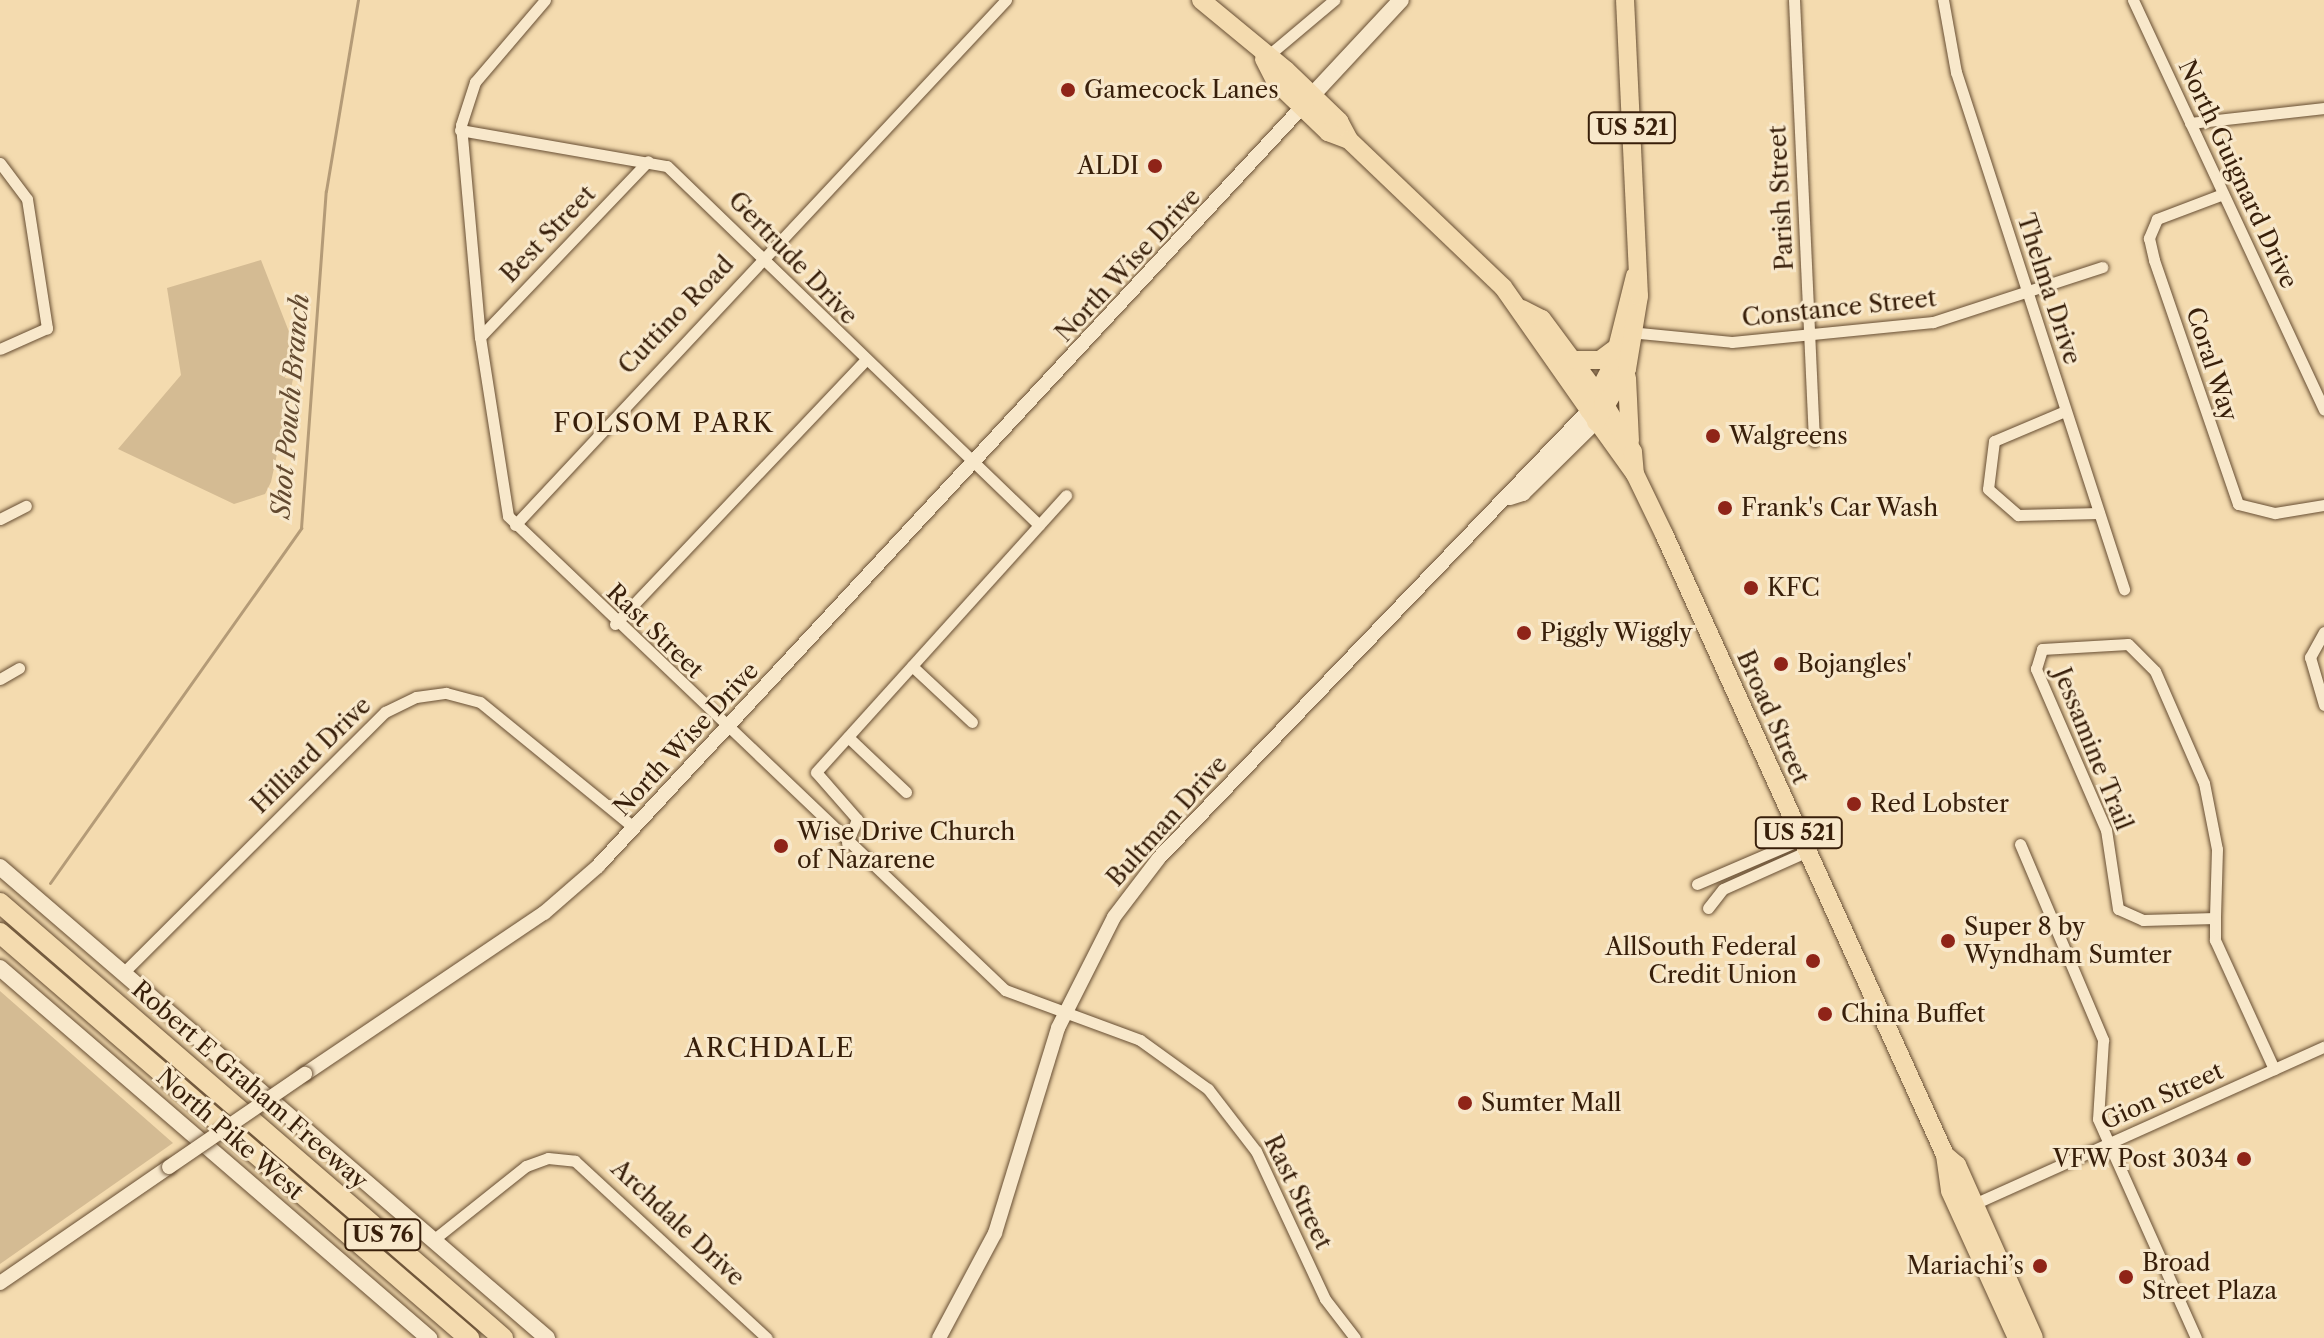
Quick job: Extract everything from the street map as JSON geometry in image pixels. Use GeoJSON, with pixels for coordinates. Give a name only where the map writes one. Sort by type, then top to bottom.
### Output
{"type":"FeatureCollection","features":[{"type":"Feature","properties":{"kind":"highway","name":"Robert E Graham Freeway"},"geometry":{"type":"LineString","coordinates":[[0,903],[503,1338]]}},
{"type":"Feature","properties":{"kind":"highway","name":"Robert E Graham Freeway"},"geometry":{"type":"LineString","coordinates":[[0,933],[469,1338]]}},
{"type":"Feature","properties":{"kind":"main road","name":"Broad Street"},"geometry":{"type":"LineString","coordinates":[[1201,0],[1522,309],[1630,447],[1635,474]]}},
{"type":"Feature","properties":{"kind":"main road"},"geometry":{"type":"LineString","coordinates":[[1307,101],[1401,0]]}},
{"type":"Feature","properties":{"kind":"main road","name":"Bultman Drive"},"geometry":{"type":"LineString","coordinates":[[1598,410],[1624,337],[1635,276],[1625,0]]}},
{"type":"Feature","properties":{"kind":"main road","name":"Broad Street"},"geometry":{"type":"LineString","coordinates":[[1522,309],[1542,319],[1574,360],[1598,410],[1635,474],[1945,1155],[1974,1204],[2034,1338]]}},
{"type":"Feature","properties":{"kind":"main road"},"geometry":{"type":"LineString","coordinates":[[1574,360],[1600,360],[1624,337]]}},
{"type":"Feature","properties":{"kind":"main road","name":"Bultman Drive"},"geometry":{"type":"LineString","coordinates":[[1598,410],[1627,369],[1624,337]]}},
{"type":"Feature","properties":{"kind":"main road","name":"US 521"},"geometry":{"type":"LineString","coordinates":[[1627,369],[1630,447]]}},
{"type":"Feature","properties":{"kind":"main road"},"geometry":{"type":"LineString","coordinates":[[0,867],[547,1338]]}},
{"type":"Feature","properties":{"kind":"main road","name":"North Pike West"},"geometry":{"type":"LineString","coordinates":[[0,968],[429,1338]]}},
{"type":"Feature","properties":{"kind":"main road","name":"Broad Street"},"geometry":{"type":"LineString","coordinates":[[1945,1155],[1950,1191],[2017,1338]]}},
{"type":"Feature","properties":{"kind":"street","name":"Rast Street"},"geometry":{"type":"LineString","coordinates":[[545,0],[475,82],[460,130],[480,337],[503,497],[515,525],[615,624],[1005,990],[1156,1049],[1221,1103],[1270,1174],[1331,1309],[1355,1338]]}},
{"type":"Feature","properties":{"kind":"street","name":"Cuttino Road"},"geometry":{"type":"LineString","coordinates":[[515,525],[763,256],[1006,0]]}},
{"type":"Feature","properties":{"kind":"street"},"geometry":{"type":"LineString","coordinates":[[1264,59],[1334,0]]}},
{"type":"Feature","properties":{"kind":"street","name":"Parish Street"},"geometry":{"type":"LineString","coordinates":[[1794,0],[1814,441]]}},
{"type":"Feature","properties":{"kind":"street","name":"Thelma Drive"},"geometry":{"type":"LineString","coordinates":[[1943,0],[1956,72],[2124,589]]}},
{"type":"Feature","properties":{"kind":"street","name":"North Guignard Drive"},"geometry":{"type":"LineString","coordinates":[[2133,0],[2324,410]]}},
{"type":"Feature","properties":{"kind":"street","name":"North Wise Drive"},"geometry":{"type":"LineString","coordinates":[[0,1283],[544,913],[633,827],[726,729],[974,465],[1307,101]]}},
{"type":"Feature","properties":{"kind":"street"},"geometry":{"type":"LineString","coordinates":[[2190,123],[2324,108]]}},
{"type":"Feature","properties":{"kind":"street","name":"Gertrude Drive"},"geometry":{"type":"LineString","coordinates":[[460,130],[648,161],[681,176],[864,362],[1039,525]]}},
{"type":"Feature","properties":{"kind":"street","name":"Best Street"},"geometry":{"type":"LineString","coordinates":[[480,337],[648,161]]}},
{"type":"Feature","properties":{"kind":"street"},"geometry":{"type":"LineString","coordinates":[[0,163],[27,199],[47,328],[0,349]]}},
{"type":"Feature","properties":{"kind":"street","name":"Coral Way"},"geometry":{"type":"LineString","coordinates":[[2223,194],[2157,219],[2149,238],[2154,260],[2238,504],[2275,513],[2324,505]]}},
{"type":"Feature","properties":{"kind":"street","name":"Constance Street"},"geometry":{"type":"LineString","coordinates":[[1624,337],[1724,342],[1933,322],[2102,267]]}},
{"type":"Feature","properties":{"kind":"street"},"geometry":{"type":"LineString","coordinates":[[615,624],[864,362]]}},
{"type":"Feature","properties":{"kind":"street","name":"Bultman Drive"},"geometry":{"type":"LineString","coordinates":[[940,1338],[1003,1211],[1064,1013],[1114,917],[1157,860],[1598,410]]}},
{"type":"Feature","properties":{"kind":"street"},"geometry":{"type":"LineString","coordinates":[[2065,411],[1994,441],[1988,489],[2018,515],[2099,513]]}},
{"type":"Feature","properties":{"kind":"street"},"geometry":{"type":"LineString","coordinates":[[847,843],[857,819],[815,777],[1066,495]]}},
{"type":"Feature","properties":{"kind":"street"},"geometry":{"type":"LineString","coordinates":[[0,519],[26,506]]}},
{"type":"Feature","properties":{"kind":"street"},"geometry":{"type":"LineString","coordinates":[[2324,632],[2310,663],[2324,705]]}},
{"type":"Feature","properties":{"kind":"street","name":"Jessamine Trail"},"geometry":{"type":"LineString","coordinates":[[2215,918],[2143,920],[2118,909],[2106,830],[2036,669],[2042,649],[2128,644],[2155,671],[2207,796],[2217,849],[2215,940],[2274,1069]]}},
{"type":"Feature","properties":{"kind":"street"},"geometry":{"type":"LineString","coordinates":[[912,666],[972,722]]}},
{"type":"Feature","properties":{"kind":"street"},"geometry":{"type":"LineString","coordinates":[[0,679],[19,668]]}},
{"type":"Feature","properties":{"kind":"street","name":"Hilliard Drive"},"geometry":{"type":"LineString","coordinates":[[123,973],[385,712],[416,697],[446,693],[480,702],[633,827]]}},
{"type":"Feature","properties":{"kind":"street"},"geometry":{"type":"LineString","coordinates":[[848,737],[906,792]]}},
{"type":"Feature","properties":{"kind":"street"},"geometry":{"type":"LineString","coordinates":[[2020,844],[2099,1026],[2097,1102],[2108,1144],[2196,1338]]}},
{"type":"Feature","properties":{"kind":"street"},"geometry":{"type":"LineString","coordinates":[[1697,884],[1805,845]]}},
{"type":"Feature","properties":{"kind":"street"},"geometry":{"type":"LineString","coordinates":[[1708,908],[1723,889],[1805,845]]}},
{"type":"Feature","properties":{"kind":"street","name":"Gion Street"},"geometry":{"type":"LineString","coordinates":[[1974,1204],[2324,1047]]}},
{"type":"Feature","properties":{"kind":"street","name":"Archdale Drive"},"geometry":{"type":"LineString","coordinates":[[433,1240],[526,1166],[548,1158],[575,1161],[767,1338]]}},
{"type":"Feature","properties":{"kind":"shaded area"},"geometry":{"type":"Polygon","coordinates":[[[261,260],[293,342],[285,378],[293,379],[271,482],[265,494],[234,504],[118,449],[181,375],[167,288],[261,260]]]}},
{"type":"Feature","properties":{"kind":"shaded area"},"geometry":{"type":"Polygon","coordinates":[[[0,991],[173,1143],[0,1264],[0,991]]]}},
{"type":"Feature","properties":{"kind":"waterway","name":"Shot Pouch Branch"},"geometry":{"type":"LineString","coordinates":[[50,883],[301,528],[326,191],[358,0]]}},
{"type":"Feature","properties":{"kind":"place","name":"Gamecock Lanes"},"geometry":{"type":"Point","coordinates":[1068,90]}},
{"type":"Feature","properties":{"kind":"place","name":"ALDI"},"geometry":{"type":"Point","coordinates":[1155,166]}},
{"type":"Feature","properties":{"kind":"place","name":"Walgreens"},"geometry":{"type":"Point","coordinates":[1713,436]}},
{"type":"Feature","properties":{"kind":"place","name":"Frank's Car Wash"},"geometry":{"type":"Point","coordinates":[1725,508]}},
{"type":"Feature","properties":{"kind":"place","name":"KFC"},"geometry":{"type":"Point","coordinates":[1751,588]}},
{"type":"Feature","properties":{"kind":"place","name":"Piggly Wiggly"},"geometry":{"type":"Point","coordinates":[1524,633]}},
{"type":"Feature","properties":{"kind":"place","name":"Bojangles'"},"geometry":{"type":"Point","coordinates":[1781,664]}},
{"type":"Feature","properties":{"kind":"place","name":"Red Lobster"},"geometry":{"type":"Point","coordinates":[1854,804]}},
{"type":"Feature","properties":{"kind":"place","name":"Wise Drive Church of Nazarene"},"geometry":{"type":"Point","coordinates":[781,846]}},
{"type":"Feature","properties":{"kind":"place","name":"Super 8 by Wyndham Sumter"},"geometry":{"type":"Point","coordinates":[1948,941]}},
{"type":"Feature","properties":{"kind":"place","name":"AllSouth Federal Credit Union"},"geometry":{"type":"Point","coordinates":[1813,961]}},
{"type":"Feature","properties":{"kind":"place","name":"China Buffet"},"geometry":{"type":"Point","coordinates":[1825,1014]}},
{"type":"Feature","properties":{"kind":"place","name":"Sumter Mall"},"geometry":{"type":"Point","coordinates":[1465,1103]}},
{"type":"Feature","properties":{"kind":"place","name":"VFW Post 3034"},"geometry":{"type":"Point","coordinates":[2244,1159]}},
{"type":"Feature","properties":{"kind":"place","name":"Mariachi’s"},"geometry":{"type":"Point","coordinates":[2040,1266]}},
{"type":"Feature","properties":{"kind":"place","name":"Broad Street Plaza"},"geometry":{"type":"Point","coordinates":[2126,1277]}},
{"type":"Feature","properties":{"kind":"district","name":"FOLSOM PARK"},"geometry":{"type":"Point","coordinates":[664,424]}},
{"type":"Feature","properties":{"kind":"district","name":"ARCHDALE"},"geometry":{"type":"Point","coordinates":[770,1049]}}]}
